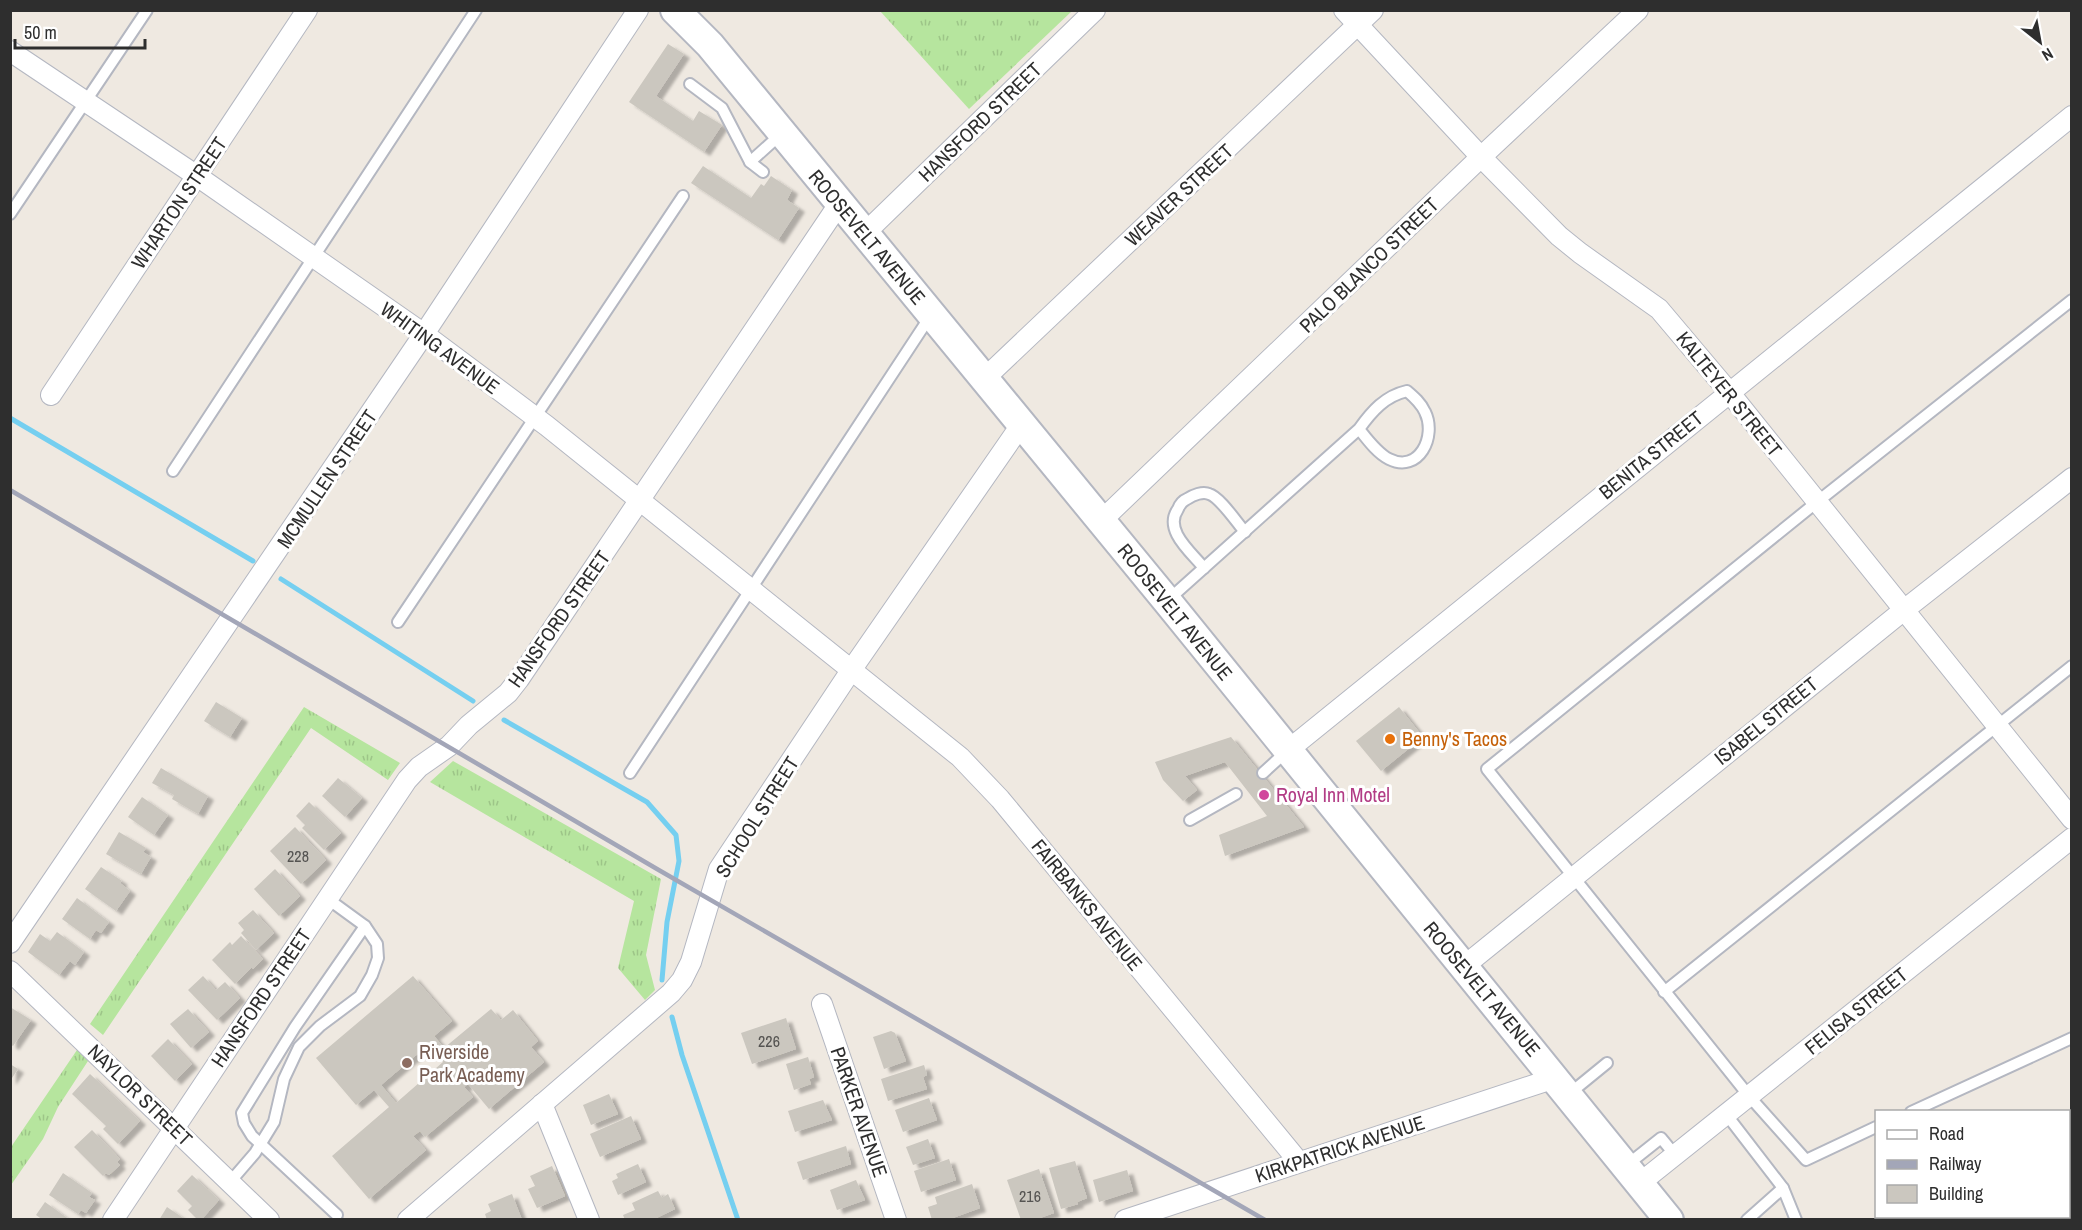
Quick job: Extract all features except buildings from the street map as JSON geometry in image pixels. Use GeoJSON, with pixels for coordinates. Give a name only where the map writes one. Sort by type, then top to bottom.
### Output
{"type":"FeatureCollection","features":[{"type":"Feature","properties":{"kind":"main road","name":"ROOSEVELT AVENUE"},"geometry":{"type":"LineString","coordinates":[[675,10],[710,45],[1167,602],[1669,1220]]}},
{"type":"Feature","properties":{"kind":"street","name":"WHARTON STREET"},"geometry":{"type":"LineString","coordinates":[[51,395],[307,10]]}},
{"type":"Feature","properties":{"kind":"street","name":"MCMULLEN STREET"},"geometry":{"type":"LineString","coordinates":[[10,943],[424,334],[638,10]]}},
{"type":"Feature","properties":{"kind":"street","name":"HANSFORD STREET"},"geometry":{"type":"LineString","coordinates":[[864,234],[1095,10]]}},
{"type":"Feature","properties":{"kind":"street","name":"KALTEYER STREET"},"geometry":{"type":"LineString","coordinates":[[1344,10],[1481,157],[1580,253],[1659,309],[1729,392],[2072,819]]}},
{"type":"Feature","properties":{"kind":"street","name":"WEAVER STREET"},"geometry":{"type":"LineString","coordinates":[[984,379],[1373,10]]}},
{"type":"Feature","properties":{"kind":"street","name":"PALO BLANCO STREET"},"geometry":{"type":"LineString","coordinates":[[1101,522],[1481,157],[1638,10]]}},
{"type":"Feature","properties":{"kind":"street","name":"WHITING AVENUE"},"geometry":{"type":"LineString","coordinates":[[10,51],[424,334],[536,418],[852,669]]}},
{"type":"Feature","properties":{"kind":"street","name":"BENITA STREET"},"geometry":{"type":"LineString","coordinates":[[1287,751],[2072,116]]}},
{"type":"Feature","properties":{"kind":"street","name":"HANSFORD STREET"},"geometry":{"type":"LineString","coordinates":[[113,1220],[407,780],[419,767],[449,746],[469,725],[508,693],[519,679],[839,204]]}},
{"type":"Feature","properties":{"kind":"street","name":"SCHOOL STREET"},"geometry":{"type":"LineString","coordinates":[[413,1217],[671,993],[682,980],[692,962],[719,869],[852,669],[1021,425]]}},
{"type":"Feature","properties":{"kind":"street","name":"ISABEL STREET"},"geometry":{"type":"LineString","coordinates":[[1463,967],[1904,610],[2072,478]]}},
{"type":"Feature","properties":{"kind":"street","name":"FAIRBANKS AVENUE"},"geometry":{"type":"LineString","coordinates":[[852,669],[960,757],[1000,799],[1299,1162]]}},
{"type":"Feature","properties":{"kind":"street","name":"FELISA STREET"},"geometry":{"type":"LineString","coordinates":[[1633,1175],[1675,1155],[2072,838]]}},
{"type":"Feature","properties":{"kind":"street","name":"NAYLOR STREET"},"geometry":{"type":"LineString","coordinates":[[10,971],[269,1220]]}},
{"type":"Feature","properties":{"kind":"street","name":"PARKER AVENUE"},"geometry":{"type":"LineString","coordinates":[[822,1004],[896,1220]]}},
{"type":"Feature","properties":{"kind":"street","name":"KIRKPATRICK AVENUE"},"geometry":{"type":"LineString","coordinates":[[1125,1220],[1299,1162],[1562,1086]]}},
{"type":"Feature","properties":{"kind":"street"},"geometry":{"type":"LineString","coordinates":[[542,1104],[589,1220]]}},
{"type":"Feature","properties":{"kind":"lane"},"geometry":{"type":"LineString","coordinates":[[10,214],[147,10]]}},
{"type":"Feature","properties":{"kind":"lane"},"geometry":{"type":"LineString","coordinates":[[173,471],[476,10]]}},
{"type":"Feature","properties":{"kind":"lane"},"geometry":{"type":"LineString","coordinates":[[690,84],[722,108],[750,162],[763,172]]}},
{"type":"Feature","properties":{"kind":"lane"},"geometry":{"type":"LineString","coordinates":[[750,162],[782,134]]}},
{"type":"Feature","properties":{"kind":"lane"},"geometry":{"type":"LineString","coordinates":[[398,622],[683,196]]}},
{"type":"Feature","properties":{"kind":"lane"},"geometry":{"type":"LineString","coordinates":[[1875,1127],[1806,1160],[1749,1096],[1664,992],[1488,768],[1817,502],[2072,300]]}},
{"type":"Feature","properties":{"kind":"lane"},"geometry":{"type":"LineString","coordinates":[[630,773],[931,315]]}},
{"type":"Feature","properties":{"kind":"lane"},"geometry":{"type":"LineString","coordinates":[[1167,602],[1359,429],[1383,401],[1395,393],[1407,391],[1417,399],[1426,414],[1427,444],[1420,454],[1407,462],[1400,463],[1387,458],[1359,429]]}},
{"type":"Feature","properties":{"kind":"lane"},"geometry":{"type":"LineString","coordinates":[[1204,568],[1178,537],[1172,525],[1174,513],[1184,500],[1197,494],[1209,493],[1217,499],[1245,532]]}},
{"type":"Feature","properties":{"kind":"lane"},"geometry":{"type":"LineString","coordinates":[[1664,992],[2072,666]]}},
{"type":"Feature","properties":{"kind":"lane"},"geometry":{"type":"LineString","coordinates":[[1263,773],[1287,751]]}},
{"type":"Feature","properties":{"kind":"lane"},"geometry":{"type":"LineString","coordinates":[[1190,820],[1236,794]]}},
{"type":"Feature","properties":{"kind":"lane"},"geometry":{"type":"LineString","coordinates":[[230,1182],[261,1145],[274,1122],[284,1079],[299,1047],[320,1026],[360,996],[372,975],[378,958],[376,944],[365,926],[328,899]]}},
{"type":"Feature","properties":{"kind":"lane"},"geometry":{"type":"LineString","coordinates":[[337,1215],[261,1145],[244,1123],[243,1113],[295,1027],[365,926]]}},
{"type":"Feature","properties":{"kind":"lane"},"geometry":{"type":"LineString","coordinates":[[1915,1110],[2072,1038]]}},
{"type":"Feature","properties":{"kind":"lane"},"geometry":{"type":"LineString","coordinates":[[1562,1086],[1607,1063]]}},
{"type":"Feature","properties":{"kind":"lane"},"geometry":{"type":"LineString","coordinates":[[1726,1114],[1783,1188],[1796,1220]]}},
{"type":"Feature","properties":{"kind":"lane"},"geometry":{"type":"LineString","coordinates":[[1748,1220],[1783,1188]]}},
{"type":"Feature","properties":{"kind":"green space"},"geometry":{"type":"Polygon","coordinates":[[[880,11],[1072,11],[969,109],[880,11]]]}},
{"type":"Feature","properties":{"kind":"green space"},"geometry":{"type":"Polygon","coordinates":[[[304,707],[400,763],[388,780],[311,728],[103,1035],[90,1024],[304,707]]]}},
{"type":"Feature","properties":{"kind":"green space"},"geometry":{"type":"Polygon","coordinates":[[[453,761],[661,879],[646,955],[655,990],[645,1000],[618,968],[634,901],[430,782],[453,761]]]}},
{"type":"Feature","properties":{"kind":"green space"},"geometry":{"type":"Polygon","coordinates":[[[77,1050],[88,1061],[58,1107],[43,1139],[11,1185],[11,1147],[77,1050]]]}},
{"type":"Feature","properties":{"kind":"waterway"},"geometry":{"type":"LineString","coordinates":[[10,418],[253,561]]}},
{"type":"Feature","properties":{"kind":"waterway"},"geometry":{"type":"LineString","coordinates":[[281,579],[473,701]]}},
{"type":"Feature","properties":{"kind":"waterway"},"geometry":{"type":"LineString","coordinates":[[504,720],[647,802],[676,835],[679,861],[667,922],[662,980]]}},
{"type":"Feature","properties":{"kind":"waterway"},"geometry":{"type":"LineString","coordinates":[[672,1017],[682,1055],[738,1220]]}},
{"type":"Feature","properties":{"kind":"railway"},"geometry":{"type":"LineString","coordinates":[[10,490],[657,869],[1265,1220]]}},
{"type":"Feature","properties":{"kind":"place","name":"Benny's Tacos"},"geometry":{"type":"Point","coordinates":[1390,739]}},
{"type":"Feature","properties":{"kind":"place","name":"Royal Inn Motel"},"geometry":{"type":"Point","coordinates":[1264,795]}},
{"type":"Feature","properties":{"kind":"place","name":"Riverside Park Academy"},"geometry":{"type":"Point","coordinates":[407,1063]}}]}
